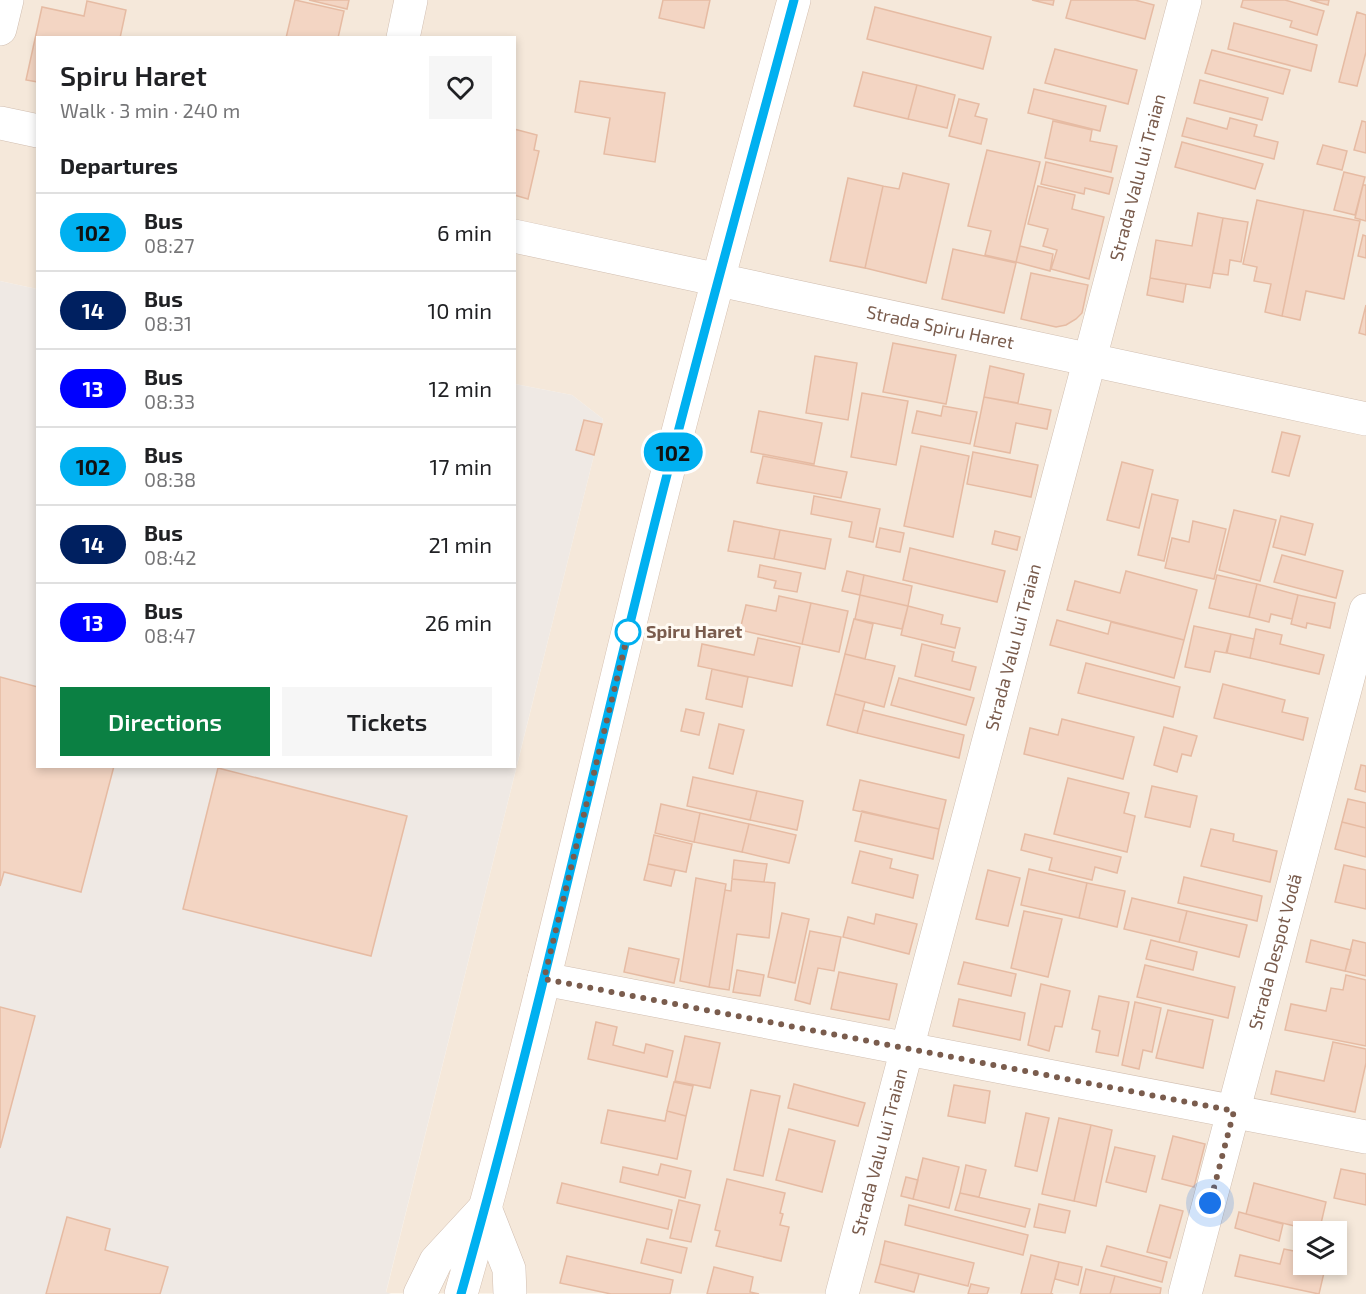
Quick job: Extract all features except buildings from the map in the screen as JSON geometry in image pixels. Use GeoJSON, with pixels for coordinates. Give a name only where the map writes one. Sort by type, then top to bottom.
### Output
{"type":"FeatureCollection","features":[{"type":"Feature","properties":{"kind":"street"},"geometry":{"type":"LineString","coordinates":[[0,29],[7,0]]}},
{"type":"Feature","properties":{"kind":"street"},"geometry":{"type":"LineString","coordinates":[[403,36],[411,0]]}},
{"type":"Feature","properties":{"kind":"street"},"geometry":{"type":"LineString","coordinates":[[461,1294],[544,979],[654,526],[794,0]]}},
{"type":"Feature","properties":{"kind":"street","name":"Strada Valu lui Traian"},"geometry":{"type":"LineString","coordinates":[[842,1294],[1185,0]]}},
{"type":"Feature","properties":{"kind":"street"},"geometry":{"type":"LineString","coordinates":[[0,123],[36,131]]}},
{"type":"Feature","properties":{"kind":"street","name":"Strada Spiru Haret"},"geometry":{"type":"LineString","coordinates":[[516,236],[1366,419]]}},
{"type":"Feature","properties":{"kind":"street","name":"Strada Despot Vodă"},"geometry":{"type":"LineString","coordinates":[[1185,1294],[1366,610]]}},
{"type":"Feature","properties":{"kind":"street"},"geometry":{"type":"LineString","coordinates":[[544,979],[1366,1137]]}},
{"type":"Feature","properties":{"kind":"street"},"geometry":{"type":"LineString","coordinates":[[420,1294],[436,1261],[485,1208]]}},
{"type":"Feature","properties":{"kind":"street"},"geometry":{"type":"LineString","coordinates":[[485,1208],[509,1269],[510,1294]]}},
{"type":"Feature","properties":{"kind":"shaded area"},"geometry":{"type":"Polygon","coordinates":[[[0,0],[1366,0],[1366,1294],[386,1293],[603,419],[572,395],[516,384],[516,36],[36,36],[36,289],[0,281],[0,0]]]}},
{"type":"Feature","properties":{"kind":"shaded area"},"geometry":{"type":"Polygon","coordinates":[[[0,281],[36,289],[36,768],[516,768],[516,384],[572,395],[603,419],[386,1292],[391,1294],[0,1294],[0,281]]]}},
{"type":"Feature","properties":{"kind":"bus line","name":"102"},"geometry":{"type":"LineString","coordinates":[[461,1294],[544,979],[660,502],[794,0]]}},
{"type":"Feature","properties":{"kind":"place","name":"Spiru Haret"},"geometry":{"type":"Point","coordinates":[628,632]}},
{"type":"Feature","properties":{"kind":"route"},"geometry":{"type":"LineString","coordinates":[[628,632],[629,629],[544,979],[1234,1111],[1210,1203]]}}]}
